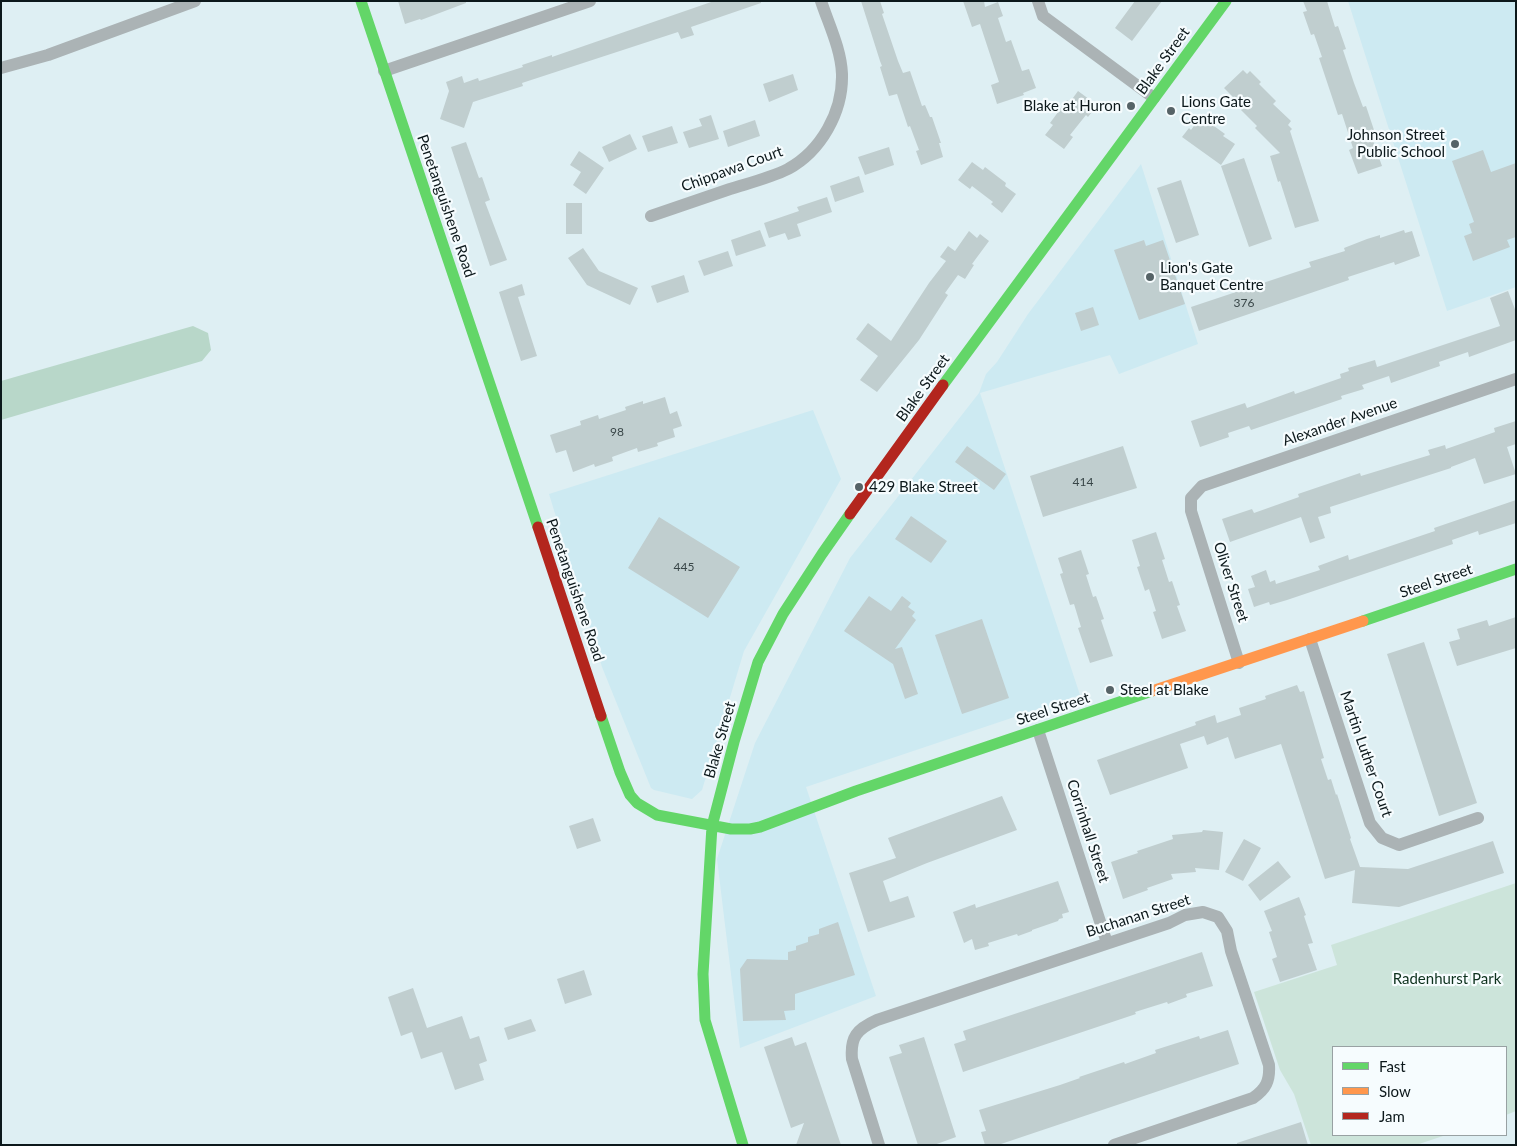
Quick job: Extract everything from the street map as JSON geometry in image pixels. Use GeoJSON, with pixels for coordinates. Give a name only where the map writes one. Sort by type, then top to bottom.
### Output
{"type":"FeatureCollection","features":[{"type":"Feature","properties":{"kind":"street"},"geometry":{"type":"LineString","coordinates":[[1,68],[48,55],[196,1]]}},
{"type":"Feature","properties":{"kind":"street","name":"Penetanguishene Road"},"geometry":{"type":"LineString","coordinates":[[361,1],[622,778],[630,795],[657,816],[712,826]]}},
{"type":"Feature","properties":{"kind":"street"},"geometry":{"type":"LineString","coordinates":[[384,71],[590,1]]}},
{"type":"Feature","properties":{"kind":"street","name":"Chippawa Court"},"geometry":{"type":"LineString","coordinates":[[651,216],[788,169],[808,154],[823,138],[833,118],[839,97],[842,75],[838,53],[821,1]]}},
{"type":"Feature","properties":{"kind":"street"},"geometry":{"type":"LineString","coordinates":[[1038,1],[1043,16],[1154,98]]}},
{"type":"Feature","properties":{"kind":"street","name":"Blake Street"},"geometry":{"type":"LineString","coordinates":[[712,826],[734,742],[758,662],[783,614],[822,554],[893,453],[1226,1]]}},
{"type":"Feature","properties":{"kind":"street","name":"Alexander Avenue"},"geometry":{"type":"LineString","coordinates":[[1191,511],[1191,498],[1202,486],[1516,379]]}},
{"type":"Feature","properties":{"kind":"street","name":"Oliver Street"},"geometry":{"type":"LineString","coordinates":[[1191,511],[1239,663]]}},
{"type":"Feature","properties":{"kind":"street","name":"Steel Street"},"geometry":{"type":"LineString","coordinates":[[712,826],[731,829],[760,827],[856,791],[1516,569]]}},
{"type":"Feature","properties":{"kind":"street","name":"Martin Luther Court"},"geometry":{"type":"LineString","coordinates":[[1310,639],[1370,823],[1382,838],[1399,845],[1478,818]]}},
{"type":"Feature","properties":{"kind":"street","name":"Corrinhall Street"},"geometry":{"type":"LineString","coordinates":[[1038,730],[1108,943]]}},
{"type":"Feature","properties":{"kind":"street"},"geometry":{"type":"LineString","coordinates":[[712,826],[704,932],[705,1020],[743,1145]]}},
{"type":"Feature","properties":{"kind":"street","name":"Buchanan Street"},"geometry":{"type":"LineString","coordinates":[[879,1145],[852,1059],[851,1048],[854,1036],[864,1026],[877,1020],[1169,923],[1185,915],[1203,912],[1218,917],[1227,931],[1230,951],[1269,1065],[1270,1076],[1267,1084],[1262,1092],[1253,1098],[1114,1145]]}},
{"type":"Feature","properties":{"kind":"shaded area","name":"Johnson Street Public School"},"geometry":{"type":"Polygon","coordinates":[[[1348,1],[1516,1],[1516,287],[1447,311],[1348,1]]]}},
{"type":"Feature","properties":{"kind":"shaded area"},"geometry":{"type":"Polygon","coordinates":[[[1141,164],[1198,344],[1119,374],[1110,355],[980,393],[1080,695],[806,787],[876,996],[740,1048],[717,859],[755,743],[850,558],[979,393],[986,374],[997,362],[1028,314],[1141,164]]]}},
{"type":"Feature","properties":{"kind":"shaded area"},"geometry":{"type":"Polygon","coordinates":[[[813,410],[841,479],[744,651],[702,790],[692,799],[654,790],[651,788],[602,667],[549,494],[813,410]]]}},
{"type":"Feature","properties":{"kind":"green space"},"geometry":{"type":"Polygon","coordinates":[[[193,326],[208,333],[211,350],[202,361],[1,420],[1,381],[193,326]]]}},
{"type":"Feature","properties":{"kind":"green space","name":"Radenhurst Park"},"geometry":{"type":"Polygon","coordinates":[[[1516,883],[1516,1111],[1507,1115],[1507,1046],[1332,1046],[1332,1136],[1443,1136],[1416,1145],[1311,1145],[1294,1094],[1280,1070],[1254,992],[1337,965],[1331,945],[1516,883]]]}},
{"type":"Feature","properties":{"kind":"building"},"geometry":{"type":"Polygon","coordinates":[[[398,1],[466,1],[466,3],[405,24],[398,1]]]}},
{"type":"Feature","properties":{"kind":"building"},"geometry":{"type":"Polygon","coordinates":[[[714,1],[761,1],[761,3],[691,27],[694,35],[681,39],[678,32],[522,83],[523,86],[473,102],[464,128],[440,119],[449,91],[446,82],[462,76],[464,83],[478,78],[479,81],[714,1]]]}},
{"type":"Feature","properties":{"kind":"building"},"geometry":{"type":"Polygon","coordinates":[[[861,1],[880,1],[884,13],[882,14],[898,61],[903,73],[910,71],[922,106],[925,105],[930,117],[932,117],[941,143],[939,143],[943,157],[921,165],[916,151],[919,150],[910,126],[908,127],[897,94],[889,96],[880,67],[882,66],[861,1]]]}},
{"type":"Feature","properties":{"kind":"building"},"geometry":{"type":"Polygon","coordinates":[[[963,1],[984,1],[985,7],[998,2],[1003,16],[998,18],[1006,42],[1011,40],[1022,71],[1029,69],[1036,88],[1023,93],[1024,95],[997,104],[991,85],[999,82],[980,24],[972,27],[963,1]]]}},
{"type":"Feature","properties":{"kind":"building"},"geometry":{"type":"Polygon","coordinates":[[[1135,1],[1162,1],[1132,41],[1115,28],[1135,1]]]}},
{"type":"Feature","properties":{"kind":"building"},"geometry":{"type":"Polygon","coordinates":[[[1303,1],[1327,1],[1335,27],[1338,26],[1346,49],[1343,50],[1354,83],[1363,107],[1366,106],[1377,139],[1373,141],[1382,166],[1358,174],[1349,150],[1353,148],[1342,114],[1338,115],[1319,58],[1322,57],[1314,34],[1311,35],[1303,12],[1307,11],[1303,1]]]}},
{"type":"Feature","properties":{"kind":"building"},"geometry":{"type":"Polygon","coordinates":[[[1243,70],[1247,74],[1250,71],[1261,82],[1259,84],[1276,101],[1273,104],[1291,121],[1288,125],[1292,129],[1290,131],[1319,221],[1295,228],[1270,156],[1280,153],[1255,128],[1257,126],[1241,110],[1243,107],[1224,88],[1243,70]]]}},
{"type":"Feature","properties":{"kind":"building"},"geometry":{"type":"Polygon","coordinates":[[[793,74],[798,90],[769,102],[763,84],[793,74]]]}},
{"type":"Feature","properties":{"kind":"building"},"geometry":{"type":"Polygon","coordinates":[[[1078,91],[1097,105],[1070,135],[1073,137],[1064,149],[1045,135],[1053,125],[1050,123],[1067,100],[1070,102],[1078,91]]]}},
{"type":"Feature","properties":{"kind":"building"},"geometry":{"type":"Polygon","coordinates":[[[711,115],[719,139],[689,148],[683,132],[702,126],[699,119],[711,115]]]}},
{"type":"Feature","properties":{"kind":"building"},"geometry":{"type":"Polygon","coordinates":[[[1202,115],[1225,134],[1223,136],[1235,144],[1221,165],[1182,137],[1189,128],[1191,130],[1202,115]]]}},
{"type":"Feature","properties":{"kind":"building"},"geometry":{"type":"Polygon","coordinates":[[[755,120],[760,136],[728,147],[723,131],[755,120]]]}},
{"type":"Feature","properties":{"kind":"building"},"geometry":{"type":"Polygon","coordinates":[[[672,126],[678,143],[648,152],[642,136],[672,126]]]}},
{"type":"Feature","properties":{"kind":"building"},"geometry":{"type":"Polygon","coordinates":[[[630,134],[637,149],[609,162],[602,147],[630,134]]]}},
{"type":"Feature","properties":{"kind":"building"},"geometry":{"type":"Polygon","coordinates":[[[466,142],[479,178],[482,177],[490,200],[485,202],[507,260],[490,266],[451,147],[466,142]]]}},
{"type":"Feature","properties":{"kind":"building"},"geometry":{"type":"Polygon","coordinates":[[[889,147],[894,165],[865,175],[858,157],[889,147]]]}},
{"type":"Feature","properties":{"kind":"building"},"geometry":{"type":"Polygon","coordinates":[[[1483,150],[1491,172],[1516,163],[1516,237],[1507,240],[1510,247],[1473,261],[1464,236],[1472,233],[1469,224],[1474,222],[1452,161],[1483,150]]]}},
{"type":"Feature","properties":{"kind":"building"},"geometry":{"type":"Polygon","coordinates":[[[579,151],[604,168],[586,194],[573,185],[581,172],[570,165],[579,151]]]}},
{"type":"Feature","properties":{"kind":"building"},"geometry":{"type":"Polygon","coordinates":[[[1244,158],[1272,239],[1249,247],[1221,166],[1244,158]]]}},
{"type":"Feature","properties":{"kind":"building"},"geometry":{"type":"Polygon","coordinates":[[[972,162],[983,170],[985,167],[1006,183],[1005,186],[1016,194],[1002,213],[991,204],[993,202],[972,186],[970,189],[958,180],[972,162]]]}},
{"type":"Feature","properties":{"kind":"building"},"geometry":{"type":"Polygon","coordinates":[[[859,176],[864,192],[835,202],[830,186],[859,176]]]}},
{"type":"Feature","properties":{"kind":"building"},"geometry":{"type":"Polygon","coordinates":[[[1181,180],[1199,235],[1176,243],[1157,188],[1181,180]]]}},
{"type":"Feature","properties":{"kind":"building"},"geometry":{"type":"Polygon","coordinates":[[[827,197],[832,212],[797,224],[801,236],[788,240],[785,233],[769,238],[764,223],[799,211],[797,207],[827,197]]]}},
{"type":"Feature","properties":{"kind":"building"},"geometry":{"type":"Polygon","coordinates":[[[566,203],[582,203],[582,234],[566,234],[566,203]]]}},
{"type":"Feature","properties":{"kind":"building"},"geometry":{"type":"Polygon","coordinates":[[[760,230],[766,246],[736,256],[731,240],[760,230]]]}},
{"type":"Feature","properties":{"kind":"building"},"geometry":{"type":"Polygon","coordinates":[[[1404,230],[1405,233],[1412,231],[1420,256],[1395,265],[1394,262],[1348,277],[1349,280],[1199,331],[1191,307],[1311,267],[1309,262],[1345,251],[1344,248],[1367,239],[1380,235],[1380,238],[1404,230]]]}},
{"type":"Feature","properties":{"kind":"building"},"geometry":{"type":"Polygon","coordinates":[[[969,231],[977,238],[980,234],[989,241],[972,264],[974,265],[965,279],[958,275],[945,293],[948,295],[919,340],[877,392],[860,380],[878,356],[856,339],[868,323],[891,341],[929,283],[946,261],[940,257],[948,246],[955,251],[969,231]]]}},
{"type":"Feature","properties":{"kind":"building","name":"Lion's Gate Banquet Centre"},"geometry":{"type":"Polygon","coordinates":[[[1144,240],[1146,246],[1163,240],[1185,304],[1139,320],[1114,250],[1144,240]]]}},
{"type":"Feature","properties":{"kind":"building"},"geometry":{"type":"Polygon","coordinates":[[[583,248],[599,271],[638,288],[630,305],[587,285],[568,258],[583,248]]]}},
{"type":"Feature","properties":{"kind":"building"},"geometry":{"type":"Polygon","coordinates":[[[728,251],[733,266],[704,276],[698,261],[728,251]]]}},
{"type":"Feature","properties":{"kind":"building"},"geometry":{"type":"Polygon","coordinates":[[[684,275],[689,292],[657,303],[651,286],[684,275]]]}},
{"type":"Feature","properties":{"kind":"building"},"geometry":{"type":"Polygon","coordinates":[[[522,284],[525,295],[518,297],[537,356],[521,361],[499,292],[522,284]]]}},
{"type":"Feature","properties":{"kind":"building"},"geometry":{"type":"Polygon","coordinates":[[[1508,291],[1516,312],[1516,340],[1469,357],[1468,352],[1439,362],[1440,366],[1391,383],[1389,376],[1362,385],[1364,389],[1341,396],[1342,399],[1251,430],[1249,426],[1228,433],[1229,437],[1200,447],[1191,421],[1245,403],[1247,408],[1294,391],[1295,394],[1341,378],[1340,374],[1349,371],[1348,368],[1375,360],[1377,367],[1500,326],[1490,298],[1508,291]]]}},
{"type":"Feature","properties":{"kind":"building"},"geometry":{"type":"Polygon","coordinates":[[[1093,307],[1099,325],[1081,331],[1075,313],[1093,307]]]}},
{"type":"Feature","properties":{"kind":"building"},"geometry":{"type":"Polygon","coordinates":[[[665,397],[670,414],[677,411],[682,426],[673,429],[675,437],[657,443],[658,446],[638,452],[637,448],[612,457],[613,461],[595,467],[594,464],[573,472],[566,450],[556,453],[550,435],[581,425],[580,421],[598,415],[599,419],[626,410],[625,407],[643,401],[643,404],[665,397]]]}},
{"type":"Feature","properties":{"kind":"building"},"geometry":{"type":"Polygon","coordinates":[[[1516,421],[1516,444],[1507,447],[1516,474],[1484,484],[1475,458],[1451,468],[1330,507],[1331,513],[1318,517],[1325,538],[1310,543],[1301,517],[1230,542],[1222,519],[1252,509],[1254,513],[1299,497],[1298,494],[1360,473],[1361,476],[1430,455],[1428,450],[1445,445],[1446,449],[1495,432],[1494,428],[1516,421]]]}},
{"type":"Feature","properties":{"kind":"building"},"geometry":{"type":"Polygon","coordinates":[[[967,446],[1006,474],[994,490],[955,462],[967,446]]]}},
{"type":"Feature","properties":{"kind":"building"},"geometry":{"type":"Polygon","coordinates":[[[1123,446],[1137,488],[1043,517],[1030,476],[1123,446]]]}},
{"type":"Feature","properties":{"kind":"building"},"geometry":{"type":"Polygon","coordinates":[[[1516,500],[1516,523],[1479,535],[1478,531],[1452,540],[1453,544],[1287,600],[1270,605],[1269,602],[1254,607],[1248,589],[1255,587],[1251,576],[1266,570],[1270,582],[1275,580],[1276,584],[1320,570],[1318,566],[1348,555],[1349,560],[1435,531],[1434,528],[1516,500]]]}},
{"type":"Feature","properties":{"kind":"building"},"geometry":{"type":"Polygon","coordinates":[[[911,516],[947,541],[931,563],[895,539],[911,516]]]}},
{"type":"Feature","properties":{"kind":"building"},"geometry":{"type":"Polygon","coordinates":[[[659,517],[740,567],[708,618],[628,568],[659,517]]]}},
{"type":"Feature","properties":{"kind":"building"},"geometry":{"type":"Polygon","coordinates":[[[1156,532],[1165,559],[1162,560],[1169,582],[1172,581],[1180,605],[1177,606],[1186,631],[1162,639],[1153,612],[1156,611],[1149,589],[1145,591],[1137,567],[1140,566],[1132,540],[1156,532]]]}},
{"type":"Feature","properties":{"kind":"building"},"geometry":{"type":"Polygon","coordinates":[[[1081,550],[1089,574],[1086,575],[1093,597],[1096,596],[1104,619],[1101,620],[1113,656],[1090,663],[1078,628],[1081,627],[1074,604],[1070,605],[1060,574],[1063,573],[1058,558],[1081,550]]]}},
{"type":"Feature","properties":{"kind":"building"},"geometry":{"type":"Polygon","coordinates":[[[869,596],[891,611],[902,596],[911,603],[908,607],[915,612],[912,616],[916,620],[895,649],[902,647],[918,694],[905,699],[893,664],[844,631],[869,596]]]}},
{"type":"Feature","properties":{"kind":"building"},"geometry":{"type":"Polygon","coordinates":[[[1516,617],[1516,648],[1457,666],[1449,642],[1460,639],[1457,629],[1487,620],[1489,626],[1516,617]]]}},
{"type":"Feature","properties":{"kind":"building"},"geometry":{"type":"Polygon","coordinates":[[[982,619],[1009,698],[962,714],[935,635],[982,619]]]}},
{"type":"Feature","properties":{"kind":"building"},"geometry":{"type":"Polygon","coordinates":[[[1424,642],[1477,803],[1439,816],[1387,654],[1424,642]]]}},
{"type":"Feature","properties":{"kind":"building"},"geometry":{"type":"Polygon","coordinates":[[[1297,685],[1300,692],[1304,691],[1324,758],[1321,759],[1328,780],[1331,779],[1337,794],[1360,867],[1408,869],[1493,841],[1504,873],[1399,907],[1352,903],[1355,870],[1325,879],[1281,744],[1235,759],[1228,737],[1207,745],[1204,736],[1180,744],[1188,768],[1110,795],[1097,760],[1196,725],[1195,722],[1215,715],[1217,723],[1241,715],[1239,708],[1266,699],[1265,696],[1297,685]]]}},
{"type":"Feature","properties":{"kind":"building"},"geometry":{"type":"Polygon","coordinates":[[[1002,796],[1017,830],[883,881],[890,902],[908,896],[915,917],[868,932],[849,873],[896,858],[888,838],[1002,796]]]}},
{"type":"Feature","properties":{"kind":"building"},"geometry":{"type":"Polygon","coordinates":[[[593,818],[601,841],[577,849],[569,826],[593,818]]]}},
{"type":"Feature","properties":{"kind":"building"},"geometry":{"type":"Polygon","coordinates":[[[1203,830],[1223,832],[1219,870],[1195,868],[1196,872],[1171,874],[1173,879],[1123,899],[1111,862],[1173,839],[1172,835],[1202,832],[1203,830]]]}},
{"type":"Feature","properties":{"kind":"building"},"geometry":{"type":"Polygon","coordinates":[[[1244,839],[1261,848],[1243,881],[1225,872],[1244,839]]]}},
{"type":"Feature","properties":{"kind":"building"},"geometry":{"type":"Polygon","coordinates":[[[1278,861],[1291,877],[1260,901],[1248,885],[1278,861]]]}},
{"type":"Feature","properties":{"kind":"building"},"geometry":{"type":"Polygon","coordinates":[[[1058,881],[1069,912],[1062,914],[1063,918],[1018,936],[1017,934],[988,943],[989,946],[975,950],[972,939],[964,943],[953,912],[975,904],[976,908],[1058,881]]]}},
{"type":"Feature","properties":{"kind":"building"},"geometry":{"type":"Polygon","coordinates":[[[1299,897],[1313,943],[1308,944],[1317,970],[1280,982],[1272,959],[1277,957],[1269,932],[1272,931],[1264,911],[1299,897]]]}},
{"type":"Feature","properties":{"kind":"building"},"geometry":{"type":"Polygon","coordinates":[[[838,922],[855,975],[795,994],[795,1010],[784,1011],[786,1020],[743,1021],[740,969],[747,959],[788,960],[788,952],[796,950],[796,946],[808,942],[808,937],[819,934],[819,929],[838,922]]]}},
{"type":"Feature","properties":{"kind":"building"},"geometry":{"type":"Polygon","coordinates":[[[1202,952],[1213,986],[1186,994],[1187,997],[1168,1004],[1167,1002],[1135,1012],[1136,1014],[963,1072],[954,1044],[966,1040],[963,1031],[1202,952]]]}},
{"type":"Feature","properties":{"kind":"building"},"geometry":{"type":"Polygon","coordinates":[[[584,970],[592,995],[565,1004],[557,979],[584,970]]]}},
{"type":"Feature","properties":{"kind":"building"},"geometry":{"type":"Polygon","coordinates":[[[413,988],[427,1028],[462,1016],[470,1039],[479,1036],[487,1061],[479,1064],[484,1080],[455,1090],[442,1052],[421,1059],[412,1032],[401,1036],[388,997],[413,988]]]}},
{"type":"Feature","properties":{"kind":"building"},"geometry":{"type":"Polygon","coordinates":[[[531,1019],[536,1031],[508,1040],[504,1028],[531,1019]]]}},
{"type":"Feature","properties":{"kind":"building"},"geometry":{"type":"Polygon","coordinates":[[[1228,1030],[1239,1064],[998,1145],[985,1145],[981,1132],[986,1131],[979,1110],[1060,1085],[1124,1062],[1125,1064],[1156,1053],[1155,1050],[1199,1036],[1200,1039],[1228,1030]]]}},
{"type":"Feature","properties":{"kind":"building"},"geometry":{"type":"Polygon","coordinates":[[[792,1037],[795,1046],[806,1042],[841,1145],[796,1145],[804,1123],[791,1128],[764,1047],[792,1037]]]}},
{"type":"Feature","properties":{"kind":"building"},"geometry":{"type":"Polygon","coordinates":[[[924,1037],[956,1137],[934,1145],[918,1145],[889,1057],[902,1053],[899,1045],[924,1037]]]}},
{"type":"Feature","properties":{"kind":"building"},"geometry":{"type":"Polygon","coordinates":[[[1301,1122],[1308,1145],[1237,1145],[1237,1143],[1301,1122]]]}},
{"type":"Feature","properties":{"kind":"traffic: fast"},"geometry":{"type":"LineString","coordinates":[[361,1],[538,527]]}},
{"type":"Feature","properties":{"kind":"traffic: fast"},"geometry":{"type":"LineString","coordinates":[[943,385],[1226,1]]}},
{"type":"Feature","properties":{"kind":"traffic: fast"},"geometry":{"type":"LineString","coordinates":[[743,1145],[705,1020],[703,974],[712,826],[734,742],[758,662],[783,614],[850,514]]}},
{"type":"Feature","properties":{"kind":"traffic: fast"},"geometry":{"type":"LineString","coordinates":[[1363,621],[1516,569]]}},
{"type":"Feature","properties":{"kind":"traffic: fast"},"geometry":{"type":"LineString","coordinates":[[601,716],[620,772],[630,795],[637,803],[657,815],[731,829],[750,829],[856,791],[1152,691]]}},
{"type":"Feature","properties":{"kind":"traffic: slow"},"geometry":{"type":"LineString","coordinates":[[1152,691],[1363,621]]}},
{"type":"Feature","properties":{"kind":"traffic: jam"},"geometry":{"type":"LineString","coordinates":[[850,514],[943,385]]}},
{"type":"Feature","properties":{"kind":"traffic: jam"},"geometry":{"type":"LineString","coordinates":[[538,527],[601,716]]}},
{"type":"Feature","properties":{"kind":"place","name":"Blake at Huron"},"geometry":{"type":"Point","coordinates":[1131,106]}},
{"type":"Feature","properties":{"kind":"place","name":"Lions Gate Centre"},"geometry":{"type":"Point","coordinates":[1171,111]}},
{"type":"Feature","properties":{"kind":"place","name":"Johnson Street Public School"},"geometry":{"type":"Point","coordinates":[1455,144]}},
{"type":"Feature","properties":{"kind":"place","name":"Lion's Gate Banquet Centre"},"geometry":{"type":"Point","coordinates":[1150,277]}},
{"type":"Feature","properties":{"kind":"place","name":"429 Blake Street"},"geometry":{"type":"Point","coordinates":[859,487]}},
{"type":"Feature","properties":{"kind":"place","name":"Steel at Blake"},"geometry":{"type":"Point","coordinates":[1110,690]}}]}
